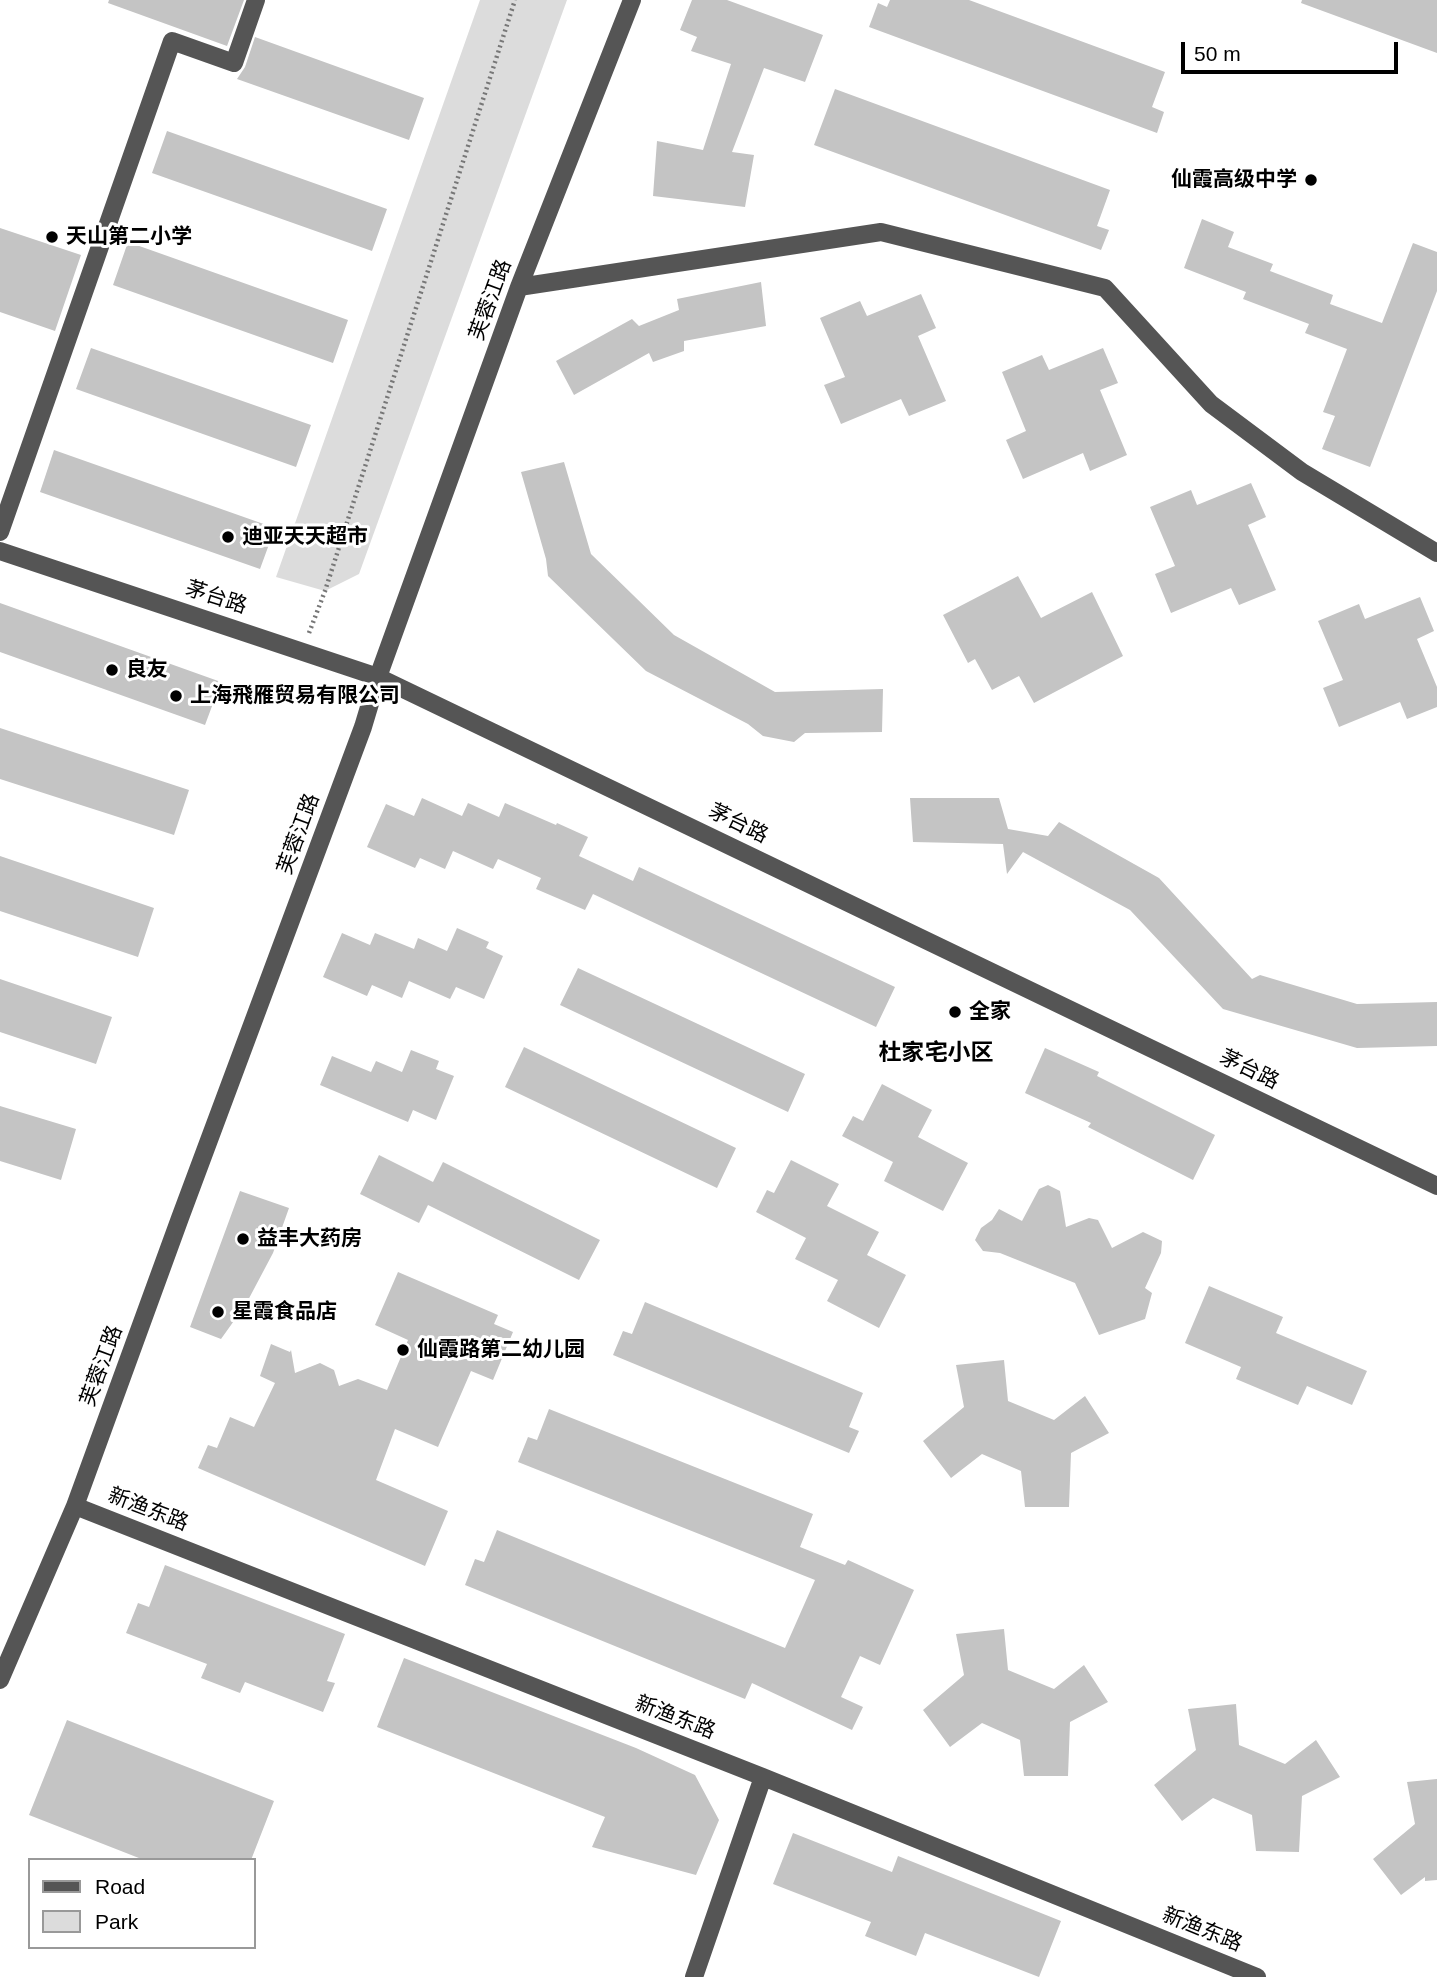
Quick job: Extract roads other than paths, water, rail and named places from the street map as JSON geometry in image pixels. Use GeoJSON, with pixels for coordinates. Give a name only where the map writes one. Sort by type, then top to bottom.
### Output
{"type":"FeatureCollection","features":[{"type":"Feature","properties":{"kind":"street"},"geometry":{"type":"LineString","coordinates":[[0,532],[172,41],[234,63],[256,0]]}},
{"type":"Feature","properties":{"kind":"street","name":"芙蓉江路"},"geometry":{"type":"LineString","coordinates":[[0,1680],[75,1506],[363,727],[378,677],[520,287],[632,0]]}},
{"type":"Feature","properties":{"kind":"street"},"geometry":{"type":"LineString","coordinates":[[520,287],[881,232],[1105,288],[1211,404],[1302,472],[1437,553]]}},
{"type":"Feature","properties":{"kind":"street","name":"茅台路"},"geometry":{"type":"LineString","coordinates":[[0,551],[378,677],[1437,1186]]}},
{"type":"Feature","properties":{"kind":"street","name":"新渔东路"},"geometry":{"type":"LineString","coordinates":[[75,1506],[763,1777],[1257,1977]]}},
{"type":"Feature","properties":{"kind":"street"},"geometry":{"type":"LineString","coordinates":[[694,1977],[763,1777]]}},
{"type":"Feature","properties":{"kind":"place","name":"仙霞高级中学"},"geometry":{"type":"Point","coordinates":[1311,180]}},
{"type":"Feature","properties":{"kind":"place","name":"天山第二小学"},"geometry":{"type":"Point","coordinates":[52,237]}},
{"type":"Feature","properties":{"kind":"place","name":"迪亚天天超市"},"geometry":{"type":"Point","coordinates":[228,537]}},
{"type":"Feature","properties":{"kind":"place","name":"良友"},"geometry":{"type":"Point","coordinates":[112,670]}},
{"type":"Feature","properties":{"kind":"place","name":"上海飛雁贸易有限公司"},"geometry":{"type":"Point","coordinates":[176,696]}},
{"type":"Feature","properties":{"kind":"place","name":"全家"},"geometry":{"type":"Point","coordinates":[955,1012]}},
{"type":"Feature","properties":{"kind":"place","name":"益丰大药房"},"geometry":{"type":"Point","coordinates":[243,1239]}},
{"type":"Feature","properties":{"kind":"place","name":"星霞食品店"},"geometry":{"type":"Point","coordinates":[218,1312]}},
{"type":"Feature","properties":{"kind":"place","name":"仙霞路第二幼儿园"},"geometry":{"type":"Point","coordinates":[403,1350]}},
{"type":"Feature","properties":{"kind":"district","name":"杜家宅小区"},"geometry":{"type":"Point","coordinates":[936,1054]}}]}
